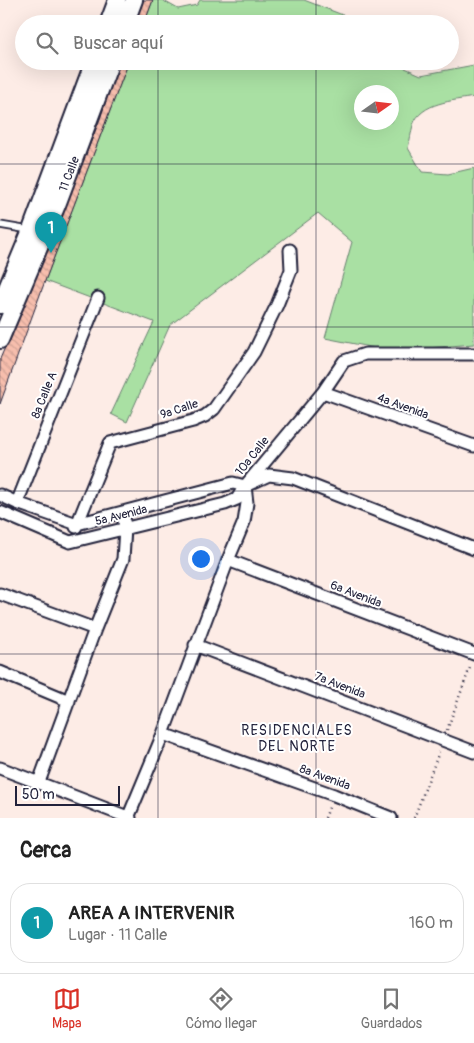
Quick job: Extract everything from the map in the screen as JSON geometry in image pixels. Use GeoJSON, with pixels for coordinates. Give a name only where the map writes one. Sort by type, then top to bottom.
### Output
{"type":"FeatureCollection","features":[{"type":"Feature","properties":{"kind":"street"},"geometry":{"type":"LineString","coordinates":[[111,15],[117,0]]}},
{"type":"Feature","properties":{"kind":"street"},"geometry":{"type":"LineString","coordinates":[[128,15],[134,0]]}},
{"type":"Feature","properties":{"kind":"street","name":"11 Calle"},"geometry":{"type":"LineString","coordinates":[[0,304],[31,230],[91,70]]}},
{"type":"Feature","properties":{"kind":"street","name":"11 Calle"},"geometry":{"type":"LineString","coordinates":[[0,340],[57,205],[108,70]]}},
{"type":"Feature","properties":{"kind":"street","name":"9a Calle"},"geometry":{"type":"LineString","coordinates":[[70,542],[110,443],[193,421],[205,416],[214,408],[254,352],[277,305],[292,270],[290,250]]}},
{"type":"Feature","properties":{"kind":"street","name":"8a Calle A"},"geometry":{"type":"LineString","coordinates":[[17,502],[98,298]]}},
{"type":"Feature","properties":{"kind":"street","name":"10a Calle"},"geometry":{"type":"LineString","coordinates":[[129,818],[244,522],[247,502],[245,486],[323,392],[344,361],[365,354],[474,354]]}},
{"type":"Feature","properties":{"kind":"street","name":"4a Avenida"},"geometry":{"type":"LineString","coordinates":[[323,392],[474,446]]}},
{"type":"Feature","properties":{"kind":"street","name":"5a Avenida"},"geometry":{"type":"LineString","coordinates":[[70,542],[225,504],[237,499],[245,486],[269,475],[293,478],[474,549]]}},
{"type":"Feature","properties":{"kind":"street","name":"5a Avenida"},"geometry":{"type":"LineString","coordinates":[[0,495],[77,524],[233,483],[245,486]]}},
{"type":"Feature","properties":{"kind":"street"},"geometry":{"type":"LineString","coordinates":[[0,512],[70,542]]}},
{"type":"Feature","properties":{"kind":"street"},"geometry":{"type":"LineString","coordinates":[[39,782],[95,629],[123,559],[126,528],[122,512]]}},
{"type":"Feature","properties":{"kind":"street","name":"6a Avenida"},"geometry":{"type":"LineString","coordinates":[[228,560],[474,654]]}},
{"type":"Feature","properties":{"kind":"street"},"geometry":{"type":"LineString","coordinates":[[0,594],[95,629]]}},
{"type":"Feature","properties":{"kind":"street","name":"7a Avenida"},"geometry":{"type":"LineString","coordinates":[[195,645],[474,752]]}},
{"type":"Feature","properties":{"kind":"street"},"geometry":{"type":"LineString","coordinates":[[0,672],[69,701]]}},
{"type":"Feature","properties":{"kind":"street","name":"8a Avenida"},"geometry":{"type":"LineString","coordinates":[[163,734],[334,795],[392,818]]}},
{"type":"Feature","properties":{"kind":"street"},"geometry":{"type":"LineString","coordinates":[[0,768],[129,818]]}},
{"type":"Feature","properties":{"kind":"lane"},"geometry":{"type":"LineString","coordinates":[[0,225],[31,230]]}},
{"type":"Feature","properties":{"kind":"green space"},"geometry":{"type":"Polygon","coordinates":[[[153,0],[162,0],[178,9],[197,5],[200,0],[304,0],[343,15],[147,15],[153,0]]]}},
{"type":"Feature","properties":{"kind":"green space"},"geometry":{"type":"Polygon","coordinates":[[[474,65],[474,97],[439,104],[423,111],[413,125],[408,148],[422,172],[448,174],[474,168],[474,344],[391,351],[325,338],[352,242],[318,213],[170,325],[127,422],[111,414],[154,322],[45,281],[126,70],[410,70],[421,75],[448,70],[459,70],[459,68],[474,65]]]}},
{"type":"Feature","properties":{"kind":"building"},"geometry":{"type":"Polygon","coordinates":[[[140,0],[153,0],[147,15],[135,15],[140,0]]]}},
{"type":"Feature","properties":{"kind":"building"},"geometry":{"type":"Polygon","coordinates":[[[116,70],[126,70],[0,404],[0,359],[58,224],[100,119],[116,70]]]}},
{"type":"Feature","properties":{"kind":"place","name":"AREA A INTERVENIR"},"geometry":{"type":"Point","coordinates":[51,253]}},
{"type":"Feature","properties":{"kind":"district","name":"RESIDENCIALES DEL NORTE"},"geometry":{"type":"Point","coordinates":[297,738]}}]}
